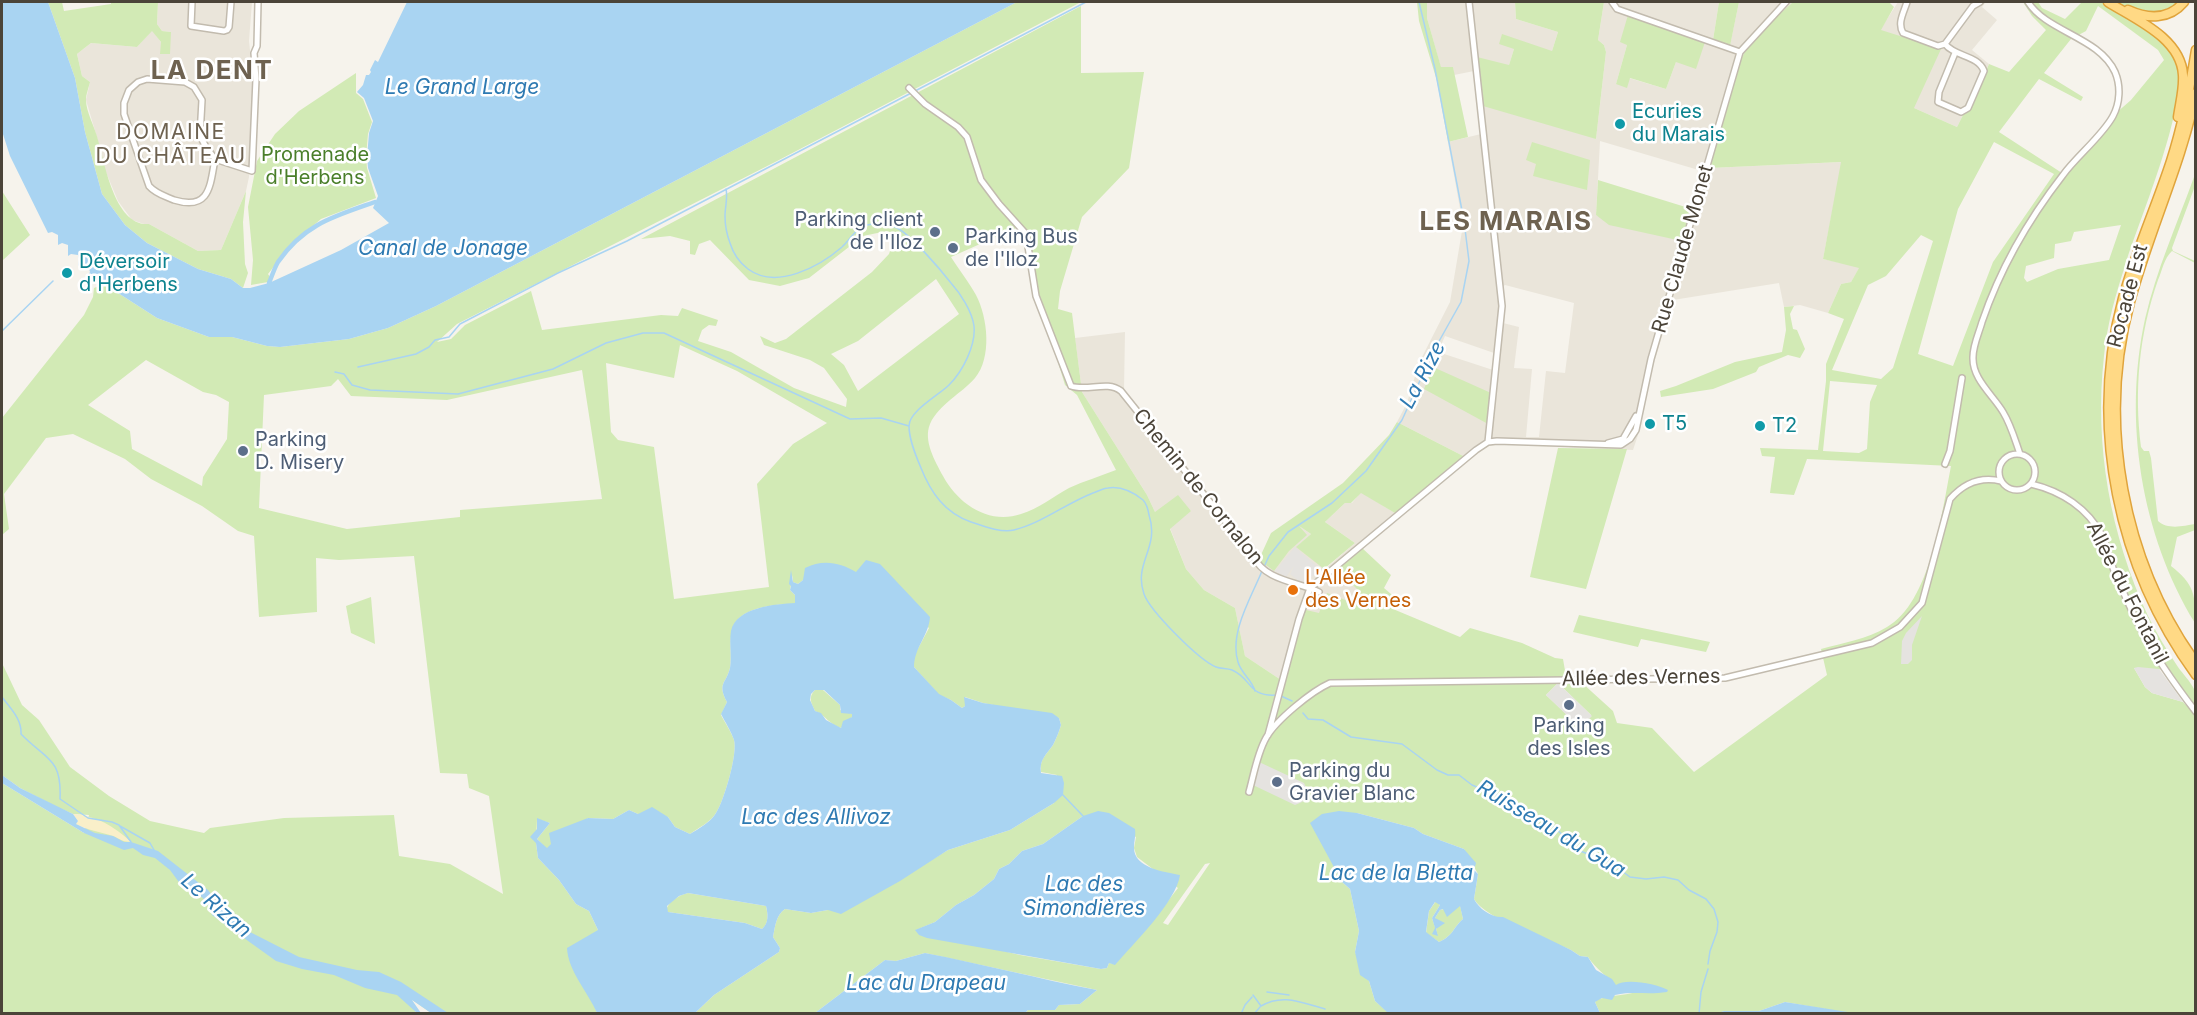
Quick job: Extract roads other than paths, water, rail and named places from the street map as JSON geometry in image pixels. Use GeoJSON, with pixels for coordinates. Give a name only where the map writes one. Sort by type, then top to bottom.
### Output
{"type":"FeatureCollection","features":[{"type":"Feature","properties":{"kind":"highway"},"geometry":{"type":"LineString","coordinates":[[2108,2],[2168,42],[2179,58],[2183,84],[2170,150],[2174,162],[2183,158],[2196,119]]}},
{"type":"Feature","properties":{"kind":"highway"},"geometry":{"type":"LineString","coordinates":[[2114,2],[2136,14],[2153,17],[2173,12],[2184,2]]}},
{"type":"Feature","properties":{"kind":"highway","name":"Rocade Est"},"geometry":{"type":"LineString","coordinates":[[2196,50],[2174,162],[2133,268],[2117,325],[2110,376],[2109,432],[2117,493],[2135,561],[2165,628],[2196,675]]}},
{"type":"Feature","properties":{"kind":"highway","name":"Rocade Est"},"geometry":{"type":"LineString","coordinates":[[2196,93],[2125,320],[2117,376],[2116,425],[2123,492],[2142,559],[2171,625],[2196,663]]}},
{"type":"Feature","properties":{"kind":"street"},"geometry":{"type":"LineString","coordinates":[[192,2],[191,26],[224,31],[229,27],[231,2]]}},
{"type":"Feature","properties":{"kind":"street"},"geometry":{"type":"LineString","coordinates":[[215,159],[207,194],[192,204],[152,190],[124,114],[124,103],[129,90],[138,82],[147,80],[185,82],[194,87],[202,100],[200,136],[215,159],[252,171],[256,79],[254,53],[257,46],[258,2]]}},
{"type":"Feature","properties":{"kind":"street"},"geometry":{"type":"LineString","coordinates":[[1268,735],[1299,619],[1310,588],[1488,442],[1502,306],[1469,2]]}},
{"type":"Feature","properties":{"kind":"street"},"geometry":{"type":"LineString","coordinates":[[1612,2],[1617,9],[1740,52]]}},
{"type":"Feature","properties":{"kind":"street","name":"Rue Claude Monet"},"geometry":{"type":"LineString","coordinates":[[1488,442],[1599,444],[1623,439],[1629,432],[1639,410],[1651,359],[1740,52],[1786,2]]}},
{"type":"Feature","properties":{"kind":"street"},"geometry":{"type":"LineString","coordinates":[[1907,2],[1901,19],[1900,28],[1903,33],[1938,46],[1945,44],[1977,3]]}},
{"type":"Feature","properties":{"kind":"street"},"geometry":{"type":"LineString","coordinates":[[1968,2],[1977,3]]}},
{"type":"Feature","properties":{"kind":"street"},"geometry":{"type":"LineString","coordinates":[[2020,454],[2004,412],[1976,372],[1973,359],[1975,344],[1992,291],[2018,241],[2062,175],[2112,118],[2119,99],[2119,85],[2109,62],[2072,32],[2033,9],[2028,2]]}},
{"type":"Feature","properties":{"kind":"street"},"geometry":{"type":"LineString","coordinates":[[1945,44],[1955,53],[1977,62],[1984,71],[1968,108],[1961,112],[1938,102],[1939,92],[1955,53]]}},
{"type":"Feature","properties":{"kind":"street","name":"Chemin de Cornalon"},"geometry":{"type":"LineString","coordinates":[[909,88],[914,95],[958,127],[967,138],[981,180],[1026,234],[1036,296],[1071,386],[1080,389],[1116,387],[1262,568],[1279,578],[1319,592]]}},
{"type":"Feature","properties":{"kind":"street"},"geometry":{"type":"LineString","coordinates":[[1945,464],[1950,451],[1962,378]]}},
{"type":"Feature","properties":{"kind":"street"},"geometry":{"type":"LineString","coordinates":[[2012,455],[2016,442]]}},
{"type":"Feature","properties":{"kind":"street"},"geometry":{"type":"LineString","coordinates":[[2020,454],[2030,459],[2035,474],[2031,484],[2021,490],[2015,490],[2004,485],[1999,470],[2003,461],[2012,455],[2020,454]]}},
{"type":"Feature","properties":{"kind":"street","name":"Allée des Vernes"},"geometry":{"type":"LineString","coordinates":[[1249,792],[1268,735],[1299,705],[1321,687],[1330,683],[1725,678],[1872,642],[1900,627],[1922,603],[1948,501],[1964,486],[1974,480],[1989,478],[1999,470]]}},
{"type":"Feature","properties":{"kind":"street","name":"Allée du Fontanil"},"geometry":{"type":"LineString","coordinates":[[2035,474],[2046,487]]}},
{"type":"Feature","properties":{"kind":"street"},"geometry":{"type":"LineString","coordinates":[[1989,478],[2001,481]]}},
{"type":"Feature","properties":{"kind":"street","name":"Allée du Fontanil"},"geometry":{"type":"LineString","coordinates":[[2031,484],[2046,487],[2073,501],[2101,534],[2113,568],[2142,632],[2158,660],[2196,712]]}},
{"type":"Feature","properties":{"kind":"water","name":"Canal de Jonage"},"geometry":{"type":"Polygon","coordinates":[[[2,2],[48,2],[75,78],[85,132],[102,194],[125,225],[147,243],[198,269],[231,279],[243,288],[250,288],[269,283],[341,250],[389,223],[373,208],[378,196],[368,168],[367,157],[369,133],[373,121],[364,98],[357,92],[363,85],[366,75],[371,72],[375,60],[378,62],[407,2],[1017,2],[436,306],[388,328],[349,339],[280,347],[232,337],[209,337],[157,318],[104,284],[99,285],[99,276],[88,275],[90,272],[88,266],[82,263],[78,266],[78,255],[68,256],[68,245],[62,243],[58,245],[58,235],[48,233],[10,156],[2,131],[2,2]]]}},
{"type":"Feature","properties":{"kind":"water","name":"Lac des Allivoz"},"geometry":{"type":"Polygon","coordinates":[[[866,560],[880,564],[930,617],[916,654],[914,667],[939,694],[962,708],[965,706],[964,697],[983,703],[1052,713],[1059,718],[1061,725],[1041,765],[1041,773],[1062,776],[1063,795],[1010,830],[948,850],[900,881],[841,914],[828,910],[811,913],[785,909],[775,925],[773,937],[780,948],[779,952],[714,995],[695,1013],[597,1013],[571,965],[567,948],[598,930],[589,911],[576,904],[559,880],[538,858],[536,843],[530,837],[537,829],[537,818],[550,823],[537,839],[547,848],[551,844],[549,833],[588,818],[613,819],[629,810],[638,814],[652,807],[668,817],[675,827],[690,834],[708,822],[716,813],[723,798],[734,755],[734,740],[721,714],[727,702],[722,687],[730,668],[730,636],[734,623],[748,612],[758,608],[795,603],[795,595],[790,590],[789,584],[791,570],[793,582],[798,584],[803,580],[805,568],[818,563],[837,564],[856,572],[866,560]],[[815,690],[810,700],[815,711],[841,728],[843,721],[852,717],[852,714],[841,713],[840,705],[824,690],[815,690]],[[688,893],[679,896],[667,906],[668,912],[745,923],[762,929],[766,924],[766,906],[688,893]]]}},
{"type":"Feature","properties":{"kind":"water"},"geometry":{"type":"Polygon","coordinates":[[[2,775],[20,788],[73,814],[78,821],[76,824],[95,833],[113,836],[124,842],[158,851],[208,890],[222,909],[240,919],[250,932],[299,957],[357,970],[379,972],[401,982],[448,1013],[431,1013],[412,1000],[421,1013],[417,1013],[397,995],[365,988],[334,975],[276,961],[212,915],[206,901],[197,893],[184,889],[170,870],[155,858],[143,855],[133,848],[124,850],[84,833],[2,783],[2,775]]]}},
{"type":"Feature","properties":{"kind":"water","name":"Lac des Simondières"},"geometry":{"type":"Polygon","coordinates":[[[1098,811],[1109,813],[1135,829],[1135,855],[1145,865],[1180,875],[1177,886],[1163,910],[1115,965],[1109,963],[1107,968],[1101,969],[927,938],[919,935],[915,930],[935,922],[956,905],[974,895],[994,879],[999,869],[1009,864],[1022,851],[1043,844],[1083,816],[1098,811]]]}},
{"type":"Feature","properties":{"kind":"water","name":"Lac de la Bletta"},"geometry":{"type":"Polygon","coordinates":[[[1339,811],[1357,813],[1414,828],[1423,834],[1464,849],[1476,863],[1474,870],[1478,874],[1474,899],[1486,912],[1503,917],[1580,956],[1588,957],[1596,970],[1612,979],[1616,985],[1627,982],[1642,983],[1663,988],[1668,990],[1667,992],[1615,995],[1612,1000],[1602,998],[1595,1002],[1600,1013],[1388,1013],[1375,1001],[1369,981],[1360,975],[1355,952],[1359,931],[1350,889],[1342,882],[1310,823],[1322,814],[1339,811]],[[1435,902],[1429,911],[1426,932],[1439,942],[1450,934],[1463,919],[1460,906],[1447,917],[1443,909],[1440,910],[1435,918],[1445,923],[1436,929],[1438,936],[1432,934],[1435,928],[1432,918],[1440,905],[1435,902]]]}},
{"type":"Feature","properties":{"kind":"water","name":"Lac du Drapeau"},"geometry":{"type":"Polygon","coordinates":[[[925,953],[1097,990],[1080,1004],[1059,1005],[1055,1010],[1028,1010],[1025,1013],[815,1013],[885,960],[896,961],[925,953]]]}},
{"type":"Feature","properties":{"kind":"water"},"geometry":{"type":"Polygon","coordinates":[[[1785,1002],[1854,1013],[1717,1013],[1759,1011],[1785,1002]]]}},
{"type":"Feature","properties":{"kind":"waterway","name":"Ruisseau du Gua"},"geometry":{"type":"LineString","coordinates":[[358,367],[416,354],[429,347],[435,340],[449,337],[460,324],[558,273],[627,241],[1086,2]]}},
{"type":"Feature","properties":{"kind":"waterway","name":"La Rize"},"geometry":{"type":"LineString","coordinates":[[1264,567],[1269,556],[1288,532],[1332,503],[1366,471],[1402,420],[1433,352],[1461,302],[1469,261],[1464,221],[1435,69],[1419,2]]}},
{"type":"Feature","properties":{"kind":"waterway","name":"Ruisseau du Gua"},"geometry":{"type":"LineString","coordinates":[[726,189],[725,223],[731,247],[742,264],[759,275],[784,277],[810,268],[833,255],[856,231],[864,226],[881,224],[892,226],[910,238],[933,261],[958,292],[968,308],[974,326],[971,349],[959,373],[910,420],[911,442],[934,494],[946,508],[962,518],[1003,531],[1034,523],[1083,497],[1104,489],[1118,488],[1135,494],[1146,505],[1151,527],[1142,583],[1144,594],[1155,612],[1208,663],[1239,674],[1260,693],[1277,695]]}},
{"type":"Feature","properties":{"kind":"waterway"},"geometry":{"type":"LineString","coordinates":[[269,283],[278,262],[298,239],[321,223],[375,202]]}},
{"type":"Feature","properties":{"kind":"waterway"},"geometry":{"type":"LineString","coordinates":[[2,331],[53,281]]}},
{"type":"Feature","properties":{"kind":"waterway"},"geometry":{"type":"LineString","coordinates":[[335,372],[344,374],[352,385],[370,390],[458,394],[553,369],[606,343],[643,333],[664,333],[850,419],[881,418],[909,426]]}},
{"type":"Feature","properties":{"kind":"waterway","name":"La Rize"},"geometry":{"type":"LineString","coordinates":[[1255,691],[1238,662],[1236,639],[1242,616],[1262,571]]}},
{"type":"Feature","properties":{"kind":"waterway","name":"Ruisseau du Gua"},"geometry":{"type":"LineString","coordinates":[[1281,696],[1292,701]]}},
{"type":"Feature","properties":{"kind":"waterway","name":"Le Rizan"},"geometry":{"type":"LineString","coordinates":[[2,697],[18,719],[21,734],[51,760],[55,767],[60,785],[60,799],[88,818],[119,825],[131,842]]}},
{"type":"Feature","properties":{"kind":"waterway","name":"Ruisseau du Gua"},"geometry":{"type":"LineString","coordinates":[[1303,713],[1308,719],[1323,720],[1351,737],[1402,744],[1437,770],[1448,775],[1459,775],[1472,785],[1501,797],[1517,809],[1536,816],[1554,827],[1580,851],[1610,862],[1630,877],[1646,879],[1664,877],[1678,880],[1689,890],[1706,899],[1714,909],[1718,922],[1717,932],[1708,964]]}},
{"type":"Feature","properties":{"kind":"waterway"},"geometry":{"type":"LineString","coordinates":[[1063,795],[1083,816]]}},
{"type":"Feature","properties":{"kind":"waterway","name":"Le Rizan"},"geometry":{"type":"LineString","coordinates":[[120,826],[150,843],[154,850]]}},
{"type":"Feature","properties":{"kind":"waterway","name":"Ruisseau du Gua"},"geometry":{"type":"LineString","coordinates":[[1699,1014],[1701,992],[1708,969]]}},
{"type":"Feature","properties":{"kind":"waterway"},"geometry":{"type":"LineString","coordinates":[[1267,992],[1289,995]]}},
{"type":"Feature","properties":{"kind":"waterway"},"geometry":{"type":"LineString","coordinates":[[1253,995],[1261,1006],[1269,1002],[1285,1000],[1325,1009]]}},
{"type":"Feature","properties":{"kind":"waterway"},"geometry":{"type":"LineString","coordinates":[[1241,1014],[1252,997]]}},
{"type":"Feature","properties":{"kind":"waterway"},"geometry":{"type":"LineString","coordinates":[[1254,1014],[1260,1007]]}},
{"type":"Feature","properties":{"kind":"place","name":"Ecuries du Marais"},"geometry":{"type":"Point","coordinates":[1620,124]}},
{"type":"Feature","properties":{"kind":"place","name":"Parking client de l'Iloz"},"geometry":{"type":"Point","coordinates":[935,232]}},
{"type":"Feature","properties":{"kind":"place","name":"Parking Bus de l'Iloz"},"geometry":{"type":"Point","coordinates":[953,248]}},
{"type":"Feature","properties":{"kind":"place","name":"Déversoir d'Herbens"},"geometry":{"type":"Point","coordinates":[67,273]}},
{"type":"Feature","properties":{"kind":"place","name":"T5"},"geometry":{"type":"Point","coordinates":[1650,424]}},
{"type":"Feature","properties":{"kind":"place","name":"T2"},"geometry":{"type":"Point","coordinates":[1760,426]}},
{"type":"Feature","properties":{"kind":"place","name":"Parking D. Misery"},"geometry":{"type":"Point","coordinates":[243,451]}},
{"type":"Feature","properties":{"kind":"place","name":"L'Allée des Vernes"},"geometry":{"type":"Point","coordinates":[1293,590]}},
{"type":"Feature","properties":{"kind":"place","name":"Parking des Isles"},"geometry":{"type":"Point","coordinates":[1569,705]}},
{"type":"Feature","properties":{"kind":"place","name":"Parking du Gravier Blanc"},"geometry":{"type":"Point","coordinates":[1277,782]}},
{"type":"Feature","properties":{"kind":"district","name":"LA DENT"},"geometry":{"type":"Point","coordinates":[212,71]}},
{"type":"Feature","properties":{"kind":"district","name":"DOMAINE DU CHÂTEAU"},"geometry":{"type":"Point","coordinates":[171,145]}},
{"type":"Feature","properties":{"kind":"district","name":"LES MARAIS"},"geometry":{"type":"Point","coordinates":[1506,222]}},
{"type":"Feature","properties":{"kind":"water label","name":"Le Grand Large"},"geometry":{"type":"Point","coordinates":[462,88]}},
{"type":"Feature","properties":{"kind":"park label","name":"Promenade d'Herbens"},"geometry":{"type":"Point","coordinates":[315,166]}}]}
